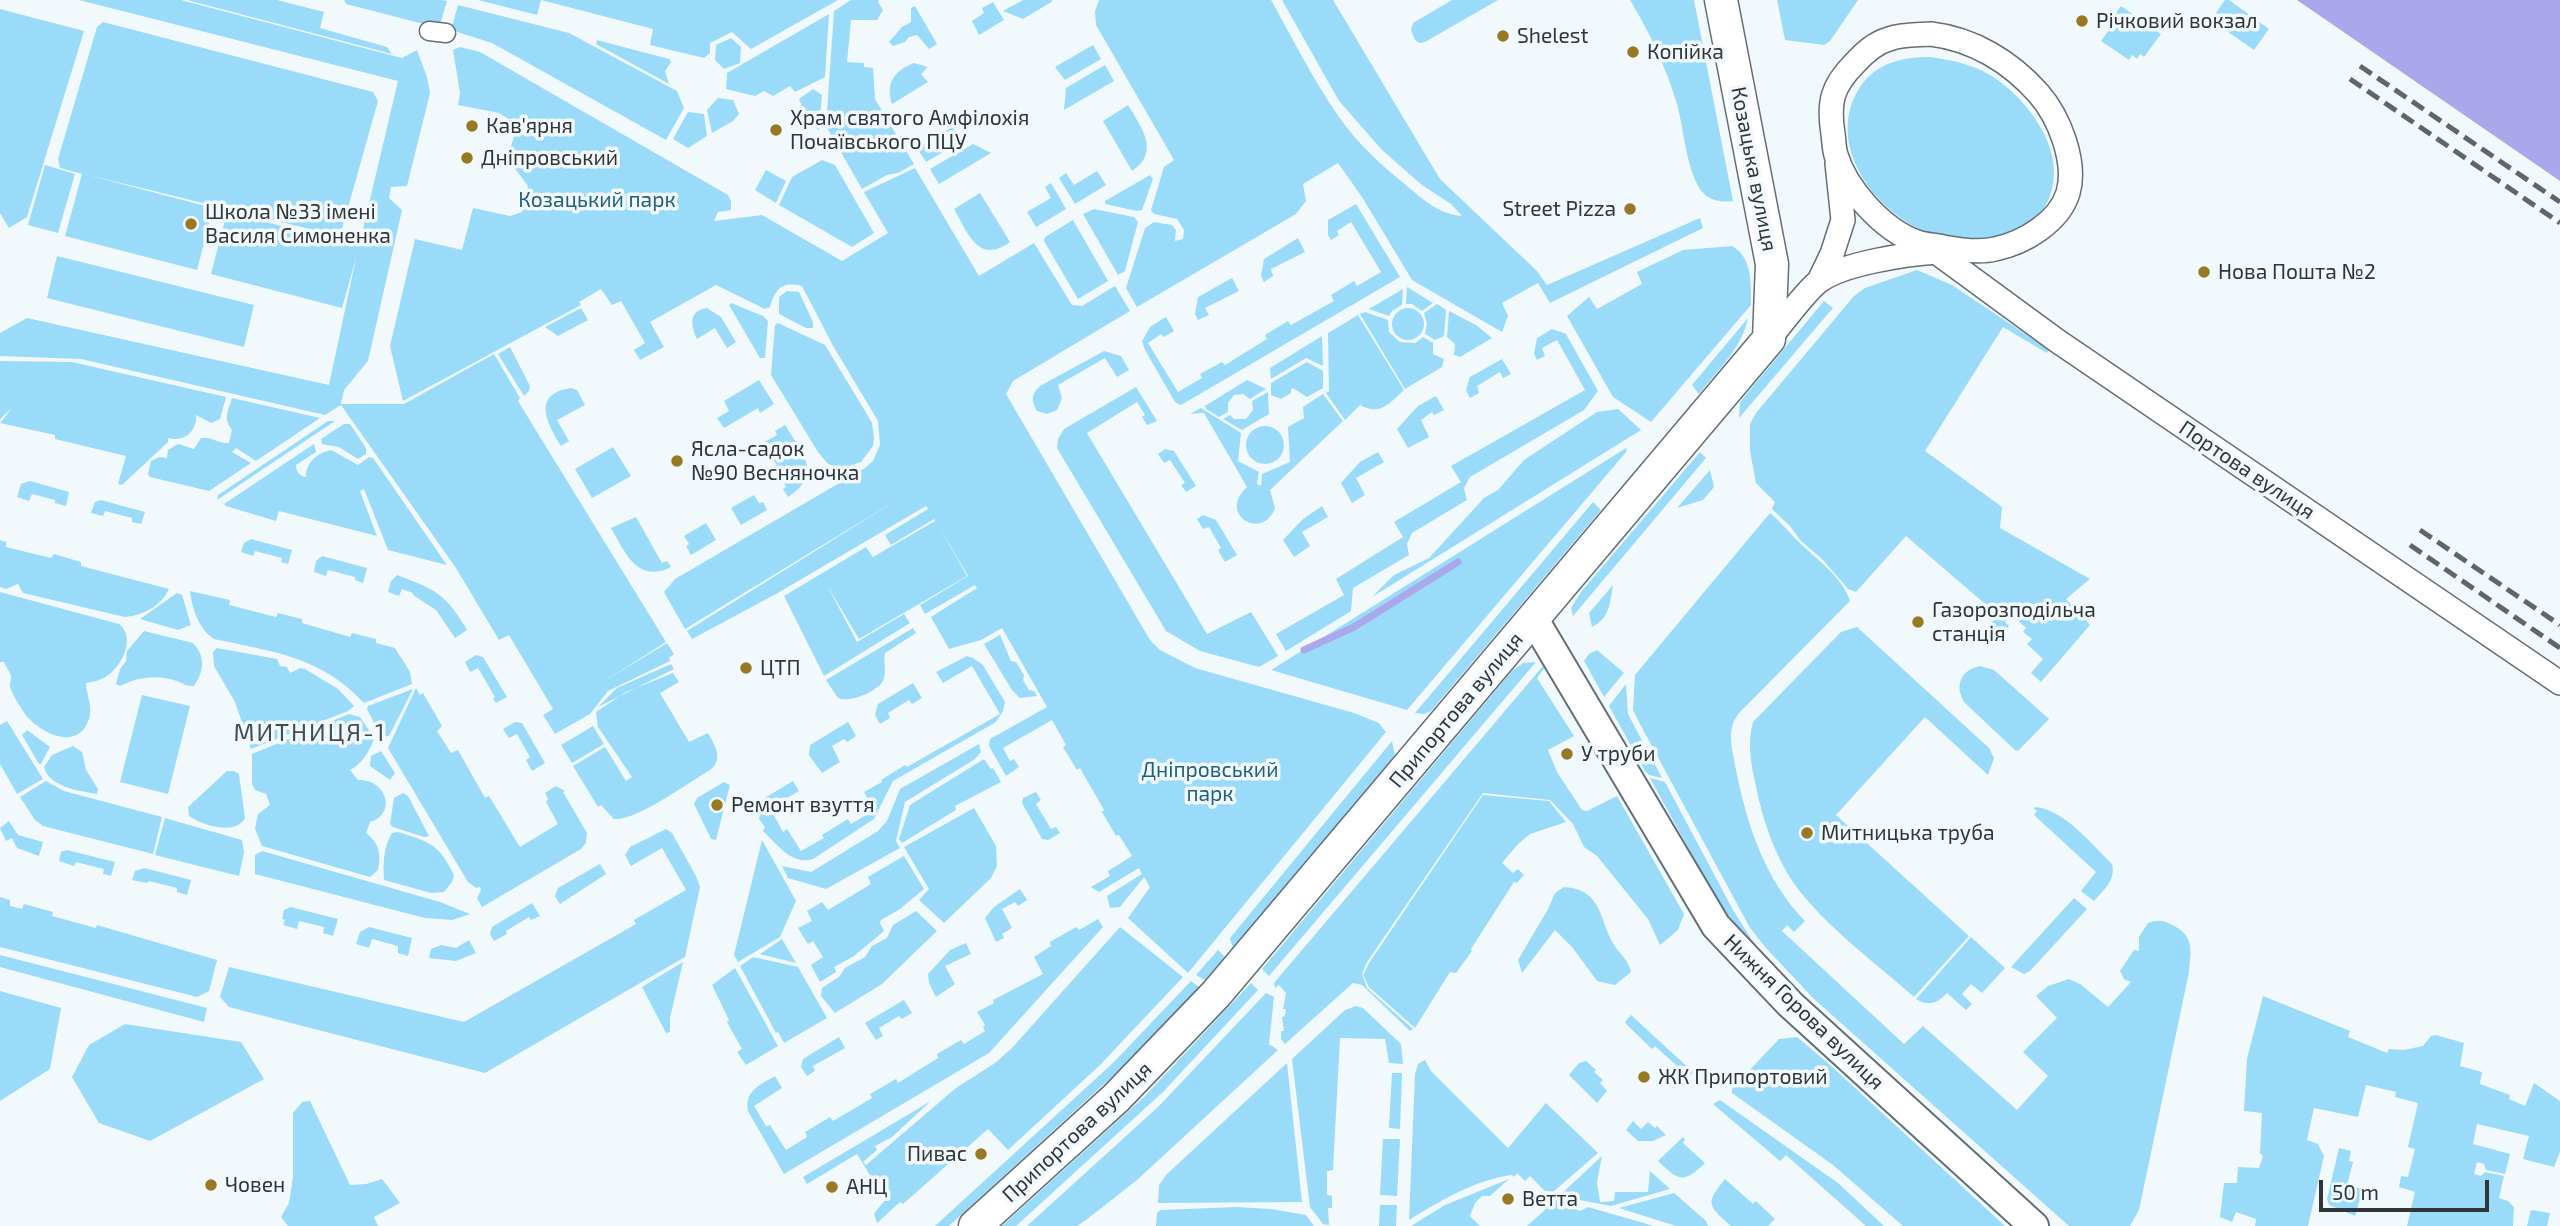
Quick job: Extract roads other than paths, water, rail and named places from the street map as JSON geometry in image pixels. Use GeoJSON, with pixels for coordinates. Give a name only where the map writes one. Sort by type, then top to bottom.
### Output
{"type":"FeatureCollection","features":[{"type":"Feature","properties":{"kind":"main road","name":"Козацька вулиця"},"geometry":{"type":"LineString","coordinates":[[1721,0],[1772,264],[1769,339]]}},
{"type":"Feature","properties":{"kind":"main road","name":"Припортова вулиця"},"geometry":{"type":"LineString","coordinates":[[975,1226],[1116,1098],[1182,1033],[1769,339]]}},
{"type":"Feature","properties":{"kind":"street","name":"Припортова вулиця"},"geometry":{"type":"LineString","coordinates":[[1769,339],[1819,281],[1845,270],[1904,255],[1995,249],[2026,237],[2051,220],[2068,194],[2070,172],[2066,146],[2057,123],[2040,95],[2015,71],[1967,41],[1949,37],[1892,37],[1863,54],[1838,82],[1830,111],[1836,156],[1870,210],[1916,242],[1947,251]]}},
{"type":"Feature","properties":{"kind":"street"},"geometry":{"type":"LineString","coordinates":[[1819,281],[1832,254],[1843,220],[1836,156]]}},
{"type":"Feature","properties":{"kind":"street","name":"Портова вулиця"},"geometry":{"type":"LineString","coordinates":[[1947,251],[2056,340],[2560,683]]}},
{"type":"Feature","properties":{"kind":"street","name":"Нижня Горова вулиця"},"geometry":{"type":"LineString","coordinates":[[1533,618],[1716,926],[1790,1004],[2034,1226]]}},
{"type":"Feature","properties":{"kind":"waterway"},"geometry":{"type":"LineString","coordinates":[[1304,650],[1354,627],[1458,562]]}},
{"type":"Feature","properties":{"kind":"railway"},"geometry":{"type":"LineString","coordinates":[[2360,66],[2560,202]]}},
{"type":"Feature","properties":{"kind":"railway"},"geometry":{"type":"LineString","coordinates":[[2350,79],[2560,223]]}},
{"type":"Feature","properties":{"kind":"railway"},"geometry":{"type":"LineString","coordinates":[[2420,530],[2560,625]]}},
{"type":"Feature","properties":{"kind":"railway"},"geometry":{"type":"LineString","coordinates":[[2410,545],[2560,648]]}},
{"type":"Feature","properties":{"kind":"place","name":"Річковий вокзал"},"geometry":{"type":"Point","coordinates":[2082,21]}},
{"type":"Feature","properties":{"kind":"place","name":"Shelest"},"geometry":{"type":"Point","coordinates":[1503,36]}},
{"type":"Feature","properties":{"kind":"place","name":"Копійка"},"geometry":{"type":"Point","coordinates":[1633,52]}},
{"type":"Feature","properties":{"kind":"place","name":"Кав'ярня"},"geometry":{"type":"Point","coordinates":[472,126]}},
{"type":"Feature","properties":{"kind":"place","name":"Храм святого Амфілохія Почаївського ПЦУ"},"geometry":{"type":"Point","coordinates":[776,130]}},
{"type":"Feature","properties":{"kind":"place","name":"Дніпровський"},"geometry":{"type":"Point","coordinates":[467,158]}},
{"type":"Feature","properties":{"kind":"place","name":"Street Pizza"},"geometry":{"type":"Point","coordinates":[1630,209]}},
{"type":"Feature","properties":{"kind":"place","name":"Школа №33 імені Василя Симоненка"},"geometry":{"type":"Point","coordinates":[191,224]}},
{"type":"Feature","properties":{"kind":"place","name":"Нова Пошта №2"},"geometry":{"type":"Point","coordinates":[2204,272]}},
{"type":"Feature","properties":{"kind":"place","name":"Ясла-садок №90 Весняночка"},"geometry":{"type":"Point","coordinates":[677,461]}},
{"type":"Feature","properties":{"kind":"place","name":"Газорозподільча станція"},"geometry":{"type":"Point","coordinates":[1918,622]}},
{"type":"Feature","properties":{"kind":"place","name":"ЦТП"},"geometry":{"type":"Point","coordinates":[746,668]}},
{"type":"Feature","properties":{"kind":"place","name":"У труби"},"geometry":{"type":"Point","coordinates":[1567,754]}},
{"type":"Feature","properties":{"kind":"place","name":"Ремонт взуття"},"geometry":{"type":"Point","coordinates":[717,805]}},
{"type":"Feature","properties":{"kind":"place","name":"Митницька труба"},"geometry":{"type":"Point","coordinates":[1807,833]}},
{"type":"Feature","properties":{"kind":"place","name":"ЖК Припортовий"},"geometry":{"type":"Point","coordinates":[1644,1077]}},
{"type":"Feature","properties":{"kind":"place","name":"Пивас"},"geometry":{"type":"Point","coordinates":[981,1154]}},
{"type":"Feature","properties":{"kind":"place","name":"Човен"},"geometry":{"type":"Point","coordinates":[211,1185]}},
{"type":"Feature","properties":{"kind":"place","name":"АНЦ"},"geometry":{"type":"Point","coordinates":[832,1187]}},
{"type":"Feature","properties":{"kind":"place","name":"Ветта"},"geometry":{"type":"Point","coordinates":[1508,1199]}},
{"type":"Feature","properties":{"kind":"district","name":"МИТНИЦЯ-1"},"geometry":{"type":"Point","coordinates":[310,733]}},
{"type":"Feature","properties":{"kind":"park label","name":"Козацький парк"},"geometry":{"type":"Point","coordinates":[597,200]}},
{"type":"Feature","properties":{"kind":"park label","name":"Дніпровський парк"},"geometry":{"type":"Point","coordinates":[1210,782]}}]}
